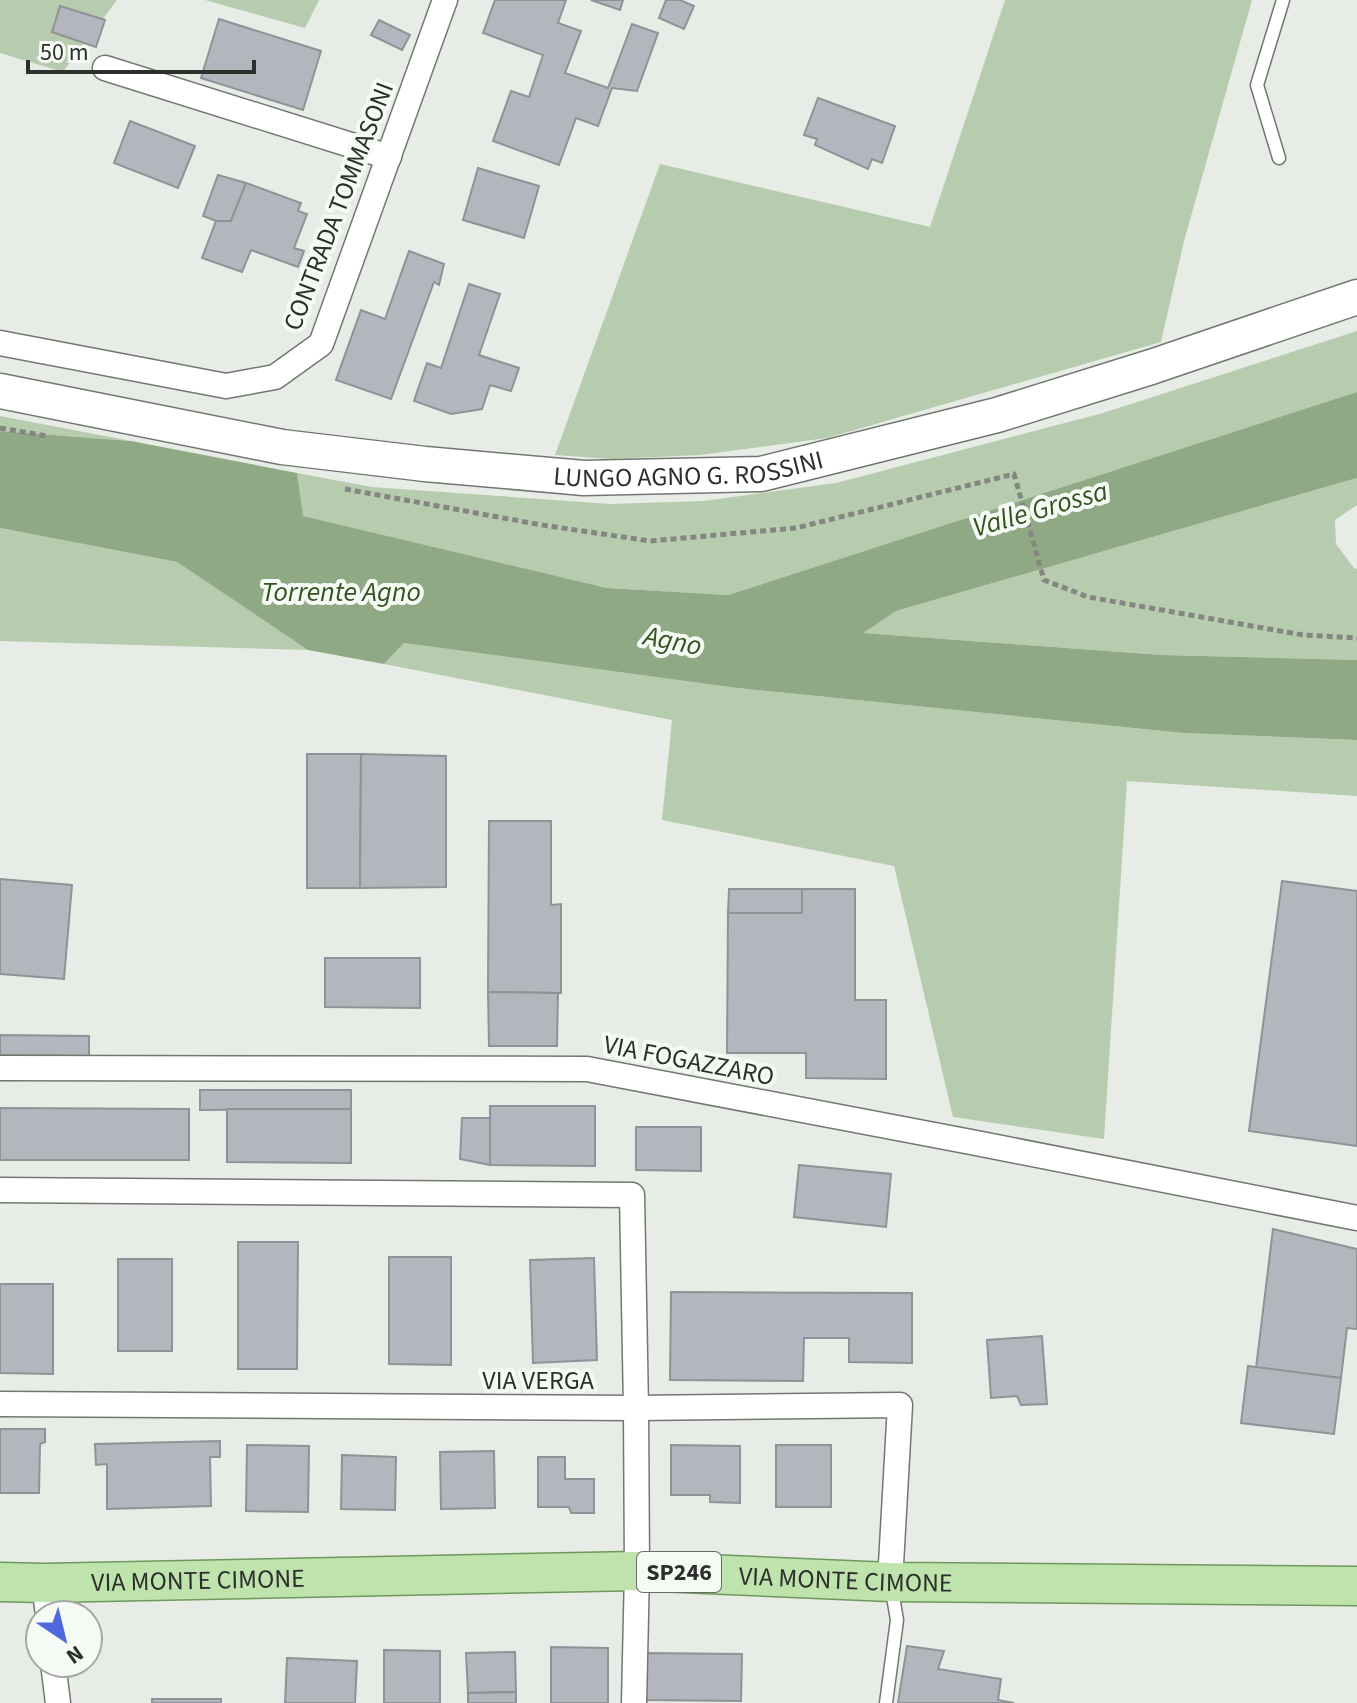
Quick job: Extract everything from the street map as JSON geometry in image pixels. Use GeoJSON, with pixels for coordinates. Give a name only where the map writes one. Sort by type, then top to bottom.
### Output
{"type":"FeatureCollection","features":[{"type":"Feature","properties":{"kind":"main road","name":"LUNGO AGNO G. ROSSINI"},"geometry":{"type":"LineString","coordinates":[[0,391],[282,447],[425,464],[584,478],[761,474],[997,415],[1357,297]]}},
{"type":"Feature","properties":{"kind":"main road","name":"VIA MONTE CIMONE"},"geometry":{"type":"LineString","coordinates":[[0,1582],[46,1599],[637,1571],[890,1582],[1357,1586]]}},
{"type":"Feature","properties":{"kind":"street","name":"CONTRADA TOMMASONI"},"geometry":{"type":"LineString","coordinates":[[0,343],[226,386],[275,377],[321,344],[445,0]]}},
{"type":"Feature","properties":{"kind":"street"},"geometry":{"type":"LineString","coordinates":[[105,68],[389,157]]}},
{"type":"Feature","properties":{"kind":"street","name":"VIA FOGAZZARO"},"geometry":{"type":"LineString","coordinates":[[0,1068],[587,1069],[1357,1218]]}},
{"type":"Feature","properties":{"kind":"street"},"geometry":{"type":"LineString","coordinates":[[0,1190],[632,1195],[637,1571],[634,1703]]}},
{"type":"Feature","properties":{"kind":"street","name":"VIA VERGA"},"geometry":{"type":"LineString","coordinates":[[0,1404],[636,1408],[900,1405],[890,1582]]}},
{"type":"Feature","properties":{"kind":"street"},"geometry":{"type":"LineString","coordinates":[[55,1679],[58,1703]]}},
{"type":"Feature","properties":{"kind":"lane"},"geometry":{"type":"LineString","coordinates":[[1279,158],[1257,85],[1283,0]]}},
{"type":"Feature","properties":{"kind":"lane"},"geometry":{"type":"LineString","coordinates":[[886,1703],[897,1620],[890,1582]]}},
{"type":"Feature","properties":{"kind":"path"},"geometry":{"type":"LineString","coordinates":[[1014,474],[1044,580],[1088,597],[1303,635],[1357,638]]}},
{"type":"Feature","properties":{"kind":"shaded area"},"geometry":{"type":"Polygon","coordinates":[[[0,0],[117,0],[63,72],[0,53],[0,0]]]}},
{"type":"Feature","properties":{"kind":"shaded area"},"geometry":{"type":"Polygon","coordinates":[[[205,0],[319,0],[305,28],[205,0]]]}},
{"type":"Feature","properties":{"kind":"shaded area"},"geometry":{"type":"Polygon","coordinates":[[[1005,0],[1252,0],[1184,241],[1161,342],[827,438],[700,455],[611,459],[555,455],[660,164],[930,227],[1005,0]]]}},
{"type":"Feature","properties":{"kind":"shaded area"},"geometry":{"type":"Polygon","coordinates":[[[1357,331],[1357,392],[728,595],[607,588],[302,516],[297,473],[372,487],[610,504],[704,501],[836,483],[1103,413],[1357,331]]]}},
{"type":"Feature","properties":{"kind":"shaded area"},"geometry":{"type":"Polygon","coordinates":[[[0,416],[131,441],[0,431],[0,416]]]}},
{"type":"Feature","properties":{"kind":"shaded area"},"geometry":{"type":"Polygon","coordinates":[[[1357,478],[1357,505],[1335,520],[1336,544],[1357,569],[1357,660],[1162,655],[861,633],[896,611],[1357,478]]]}},
{"type":"Feature","properties":{"kind":"shaded area"},"geometry":{"type":"Polygon","coordinates":[[[0,528],[177,562],[308,650],[0,641],[0,528]]]}},
{"type":"Feature","properties":{"kind":"shaded area"},"geometry":{"type":"Polygon","coordinates":[[[404,643],[737,688],[1183,733],[1357,740],[1357,796],[1127,781],[1104,1139],[953,1117],[894,866],[662,820],[672,720],[384,664],[404,643]]]}},
{"type":"Feature","properties":{"kind":"water","name":"Torrente Agno"},"geometry":{"type":"Polygon","coordinates":[[[1357,392],[1357,478],[896,611],[863,633],[1162,655],[1357,660],[1357,740],[1183,733],[737,688],[404,643],[384,664],[308,650],[177,562],[0,528],[0,431],[131,441],[297,473],[303,516],[607,588],[728,595],[1357,392]]]}},
{"type":"Feature","properties":{"kind":"building"},"geometry":{"type":"Polygon","coordinates":[[[495,0],[566,0],[558,23],[581,31],[565,73],[608,88],[632,24],[658,33],[637,91],[612,88],[598,126],[576,118],[559,165],[493,141],[511,91],[529,97],[543,55],[483,33],[495,0]]]}},
{"type":"Feature","properties":{"kind":"building"},"geometry":{"type":"Polygon","coordinates":[[[591,0],[623,0],[620,10],[591,0]]]}},
{"type":"Feature","properties":{"kind":"building"},"geometry":{"type":"Polygon","coordinates":[[[666,0],[680,0],[694,6],[684,29],[659,18],[666,0]]]}},
{"type":"Feature","properties":{"kind":"building"},"geometry":{"type":"Polygon","coordinates":[[[60,6],[105,20],[96,47],[52,32],[60,6]]]}},
{"type":"Feature","properties":{"kind":"building"},"geometry":{"type":"Polygon","coordinates":[[[219,19],[321,51],[303,110],[201,78],[219,19]]]}},
{"type":"Feature","properties":{"kind":"building"},"geometry":{"type":"Polygon","coordinates":[[[379,20],[410,35],[402,50],[371,35],[379,20]]]}},
{"type":"Feature","properties":{"kind":"building"},"geometry":{"type":"Polygon","coordinates":[[[818,98],[895,126],[882,163],[872,159],[868,169],[815,145],[817,139],[804,135],[818,98]]]}},
{"type":"Feature","properties":{"kind":"building"},"geometry":{"type":"Polygon","coordinates":[[[130,121],[195,146],[178,188],[114,163],[130,121]]]}},
{"type":"Feature","properties":{"kind":"building"},"geometry":{"type":"Polygon","coordinates":[[[478,168],[539,186],[524,238],[463,220],[478,168]]]}},
{"type":"Feature","properties":{"kind":"building"},"geometry":{"type":"Polygon","coordinates":[[[218,175],[246,183],[231,221],[216,221],[203,216],[218,175]]]}},
{"type":"Feature","properties":{"kind":"building"},"geometry":{"type":"Polygon","coordinates":[[[246,183],[301,203],[298,211],[307,214],[294,248],[304,251],[298,267],[251,250],[242,272],[202,258],[216,221],[231,221],[246,183]]]}},
{"type":"Feature","properties":{"kind":"building"},"geometry":{"type":"Polygon","coordinates":[[[409,251],[444,264],[439,285],[434,282],[391,399],[336,380],[361,310],[385,319],[409,251]]]}},
{"type":"Feature","properties":{"kind":"building"},"geometry":{"type":"Polygon","coordinates":[[[469,284],[500,294],[479,355],[519,368],[511,391],[490,385],[482,409],[451,414],[414,401],[427,363],[441,368],[469,284]]]}},
{"type":"Feature","properties":{"kind":"building"},"geometry":{"type":"Polygon","coordinates":[[[307,754],[361,754],[360,888],[307,888],[307,754]]]}},
{"type":"Feature","properties":{"kind":"building"},"geometry":{"type":"Polygon","coordinates":[[[361,754],[446,756],[446,887],[360,888],[361,754]]]}},
{"type":"Feature","properties":{"kind":"building"},"geometry":{"type":"Polygon","coordinates":[[[489,821],[551,821],[551,905],[561,904],[561,993],[488,992],[489,821]]]}},
{"type":"Feature","properties":{"kind":"building"},"geometry":{"type":"Polygon","coordinates":[[[0,879],[72,885],[64,979],[0,974],[0,879]]]}},
{"type":"Feature","properties":{"kind":"building"},"geometry":{"type":"Polygon","coordinates":[[[1282,881],[1357,891],[1357,1146],[1249,1131],[1282,881]]]}},
{"type":"Feature","properties":{"kind":"building"},"geometry":{"type":"Polygon","coordinates":[[[729,889],[802,889],[802,913],[728,913],[729,889]]]}},
{"type":"Feature","properties":{"kind":"building"},"geometry":{"type":"Polygon","coordinates":[[[802,889],[855,889],[855,1000],[886,1000],[886,1079],[806,1078],[806,1053],[727,1053],[728,913],[802,913],[802,889]]]}},
{"type":"Feature","properties":{"kind":"building"},"geometry":{"type":"Polygon","coordinates":[[[325,958],[420,958],[420,1008],[325,1007],[325,958]]]}},
{"type":"Feature","properties":{"kind":"building"},"geometry":{"type":"Polygon","coordinates":[[[488,992],[558,993],[557,1046],[489,1046],[488,992]]]}},
{"type":"Feature","properties":{"kind":"building"},"geometry":{"type":"Polygon","coordinates":[[[0,1035],[89,1036],[89,1056],[0,1055],[0,1035]]]}},
{"type":"Feature","properties":{"kind":"building"},"geometry":{"type":"Polygon","coordinates":[[[200,1090],[351,1090],[351,1109],[200,1110],[200,1090]]]}},
{"type":"Feature","properties":{"kind":"building"},"geometry":{"type":"Polygon","coordinates":[[[490,1106],[595,1106],[595,1166],[490,1165],[490,1106]]]}},
{"type":"Feature","properties":{"kind":"building"},"geometry":{"type":"Polygon","coordinates":[[[0,1108],[189,1109],[189,1160],[0,1160],[0,1108]]]}},
{"type":"Feature","properties":{"kind":"building"},"geometry":{"type":"Polygon","coordinates":[[[227,1109],[351,1109],[351,1163],[227,1162],[227,1109]]]}},
{"type":"Feature","properties":{"kind":"building"},"geometry":{"type":"Polygon","coordinates":[[[462,1118],[490,1118],[490,1165],[460,1159],[462,1118]]]}},
{"type":"Feature","properties":{"kind":"building"},"geometry":{"type":"Polygon","coordinates":[[[636,1127],[701,1127],[701,1171],[636,1170],[636,1127]]]}},
{"type":"Feature","properties":{"kind":"building"},"geometry":{"type":"Polygon","coordinates":[[[799,1165],[891,1174],[886,1227],[794,1217],[799,1165]]]}},
{"type":"Feature","properties":{"kind":"building"},"geometry":{"type":"Polygon","coordinates":[[[1273,1229],[1357,1249],[1357,1329],[1347,1328],[1341,1378],[1256,1368],[1273,1229]]]}},
{"type":"Feature","properties":{"kind":"building"},"geometry":{"type":"Polygon","coordinates":[[[238,1242],[298,1242],[297,1369],[238,1369],[238,1242]]]}},
{"type":"Feature","properties":{"kind":"building"},"geometry":{"type":"Polygon","coordinates":[[[389,1257],[451,1257],[451,1365],[389,1364],[389,1257]]]}},
{"type":"Feature","properties":{"kind":"building"},"geometry":{"type":"Polygon","coordinates":[[[594,1258],[597,1360],[533,1363],[530,1260],[594,1258]]]}},
{"type":"Feature","properties":{"kind":"building"},"geometry":{"type":"Polygon","coordinates":[[[118,1259],[172,1259],[172,1351],[118,1351],[118,1259]]]}},
{"type":"Feature","properties":{"kind":"building"},"geometry":{"type":"Polygon","coordinates":[[[0,1284],[53,1284],[53,1374],[0,1373],[0,1284]]]}},
{"type":"Feature","properties":{"kind":"building"},"geometry":{"type":"Polygon","coordinates":[[[671,1292],[912,1293],[912,1363],[849,1362],[849,1338],[804,1338],[803,1381],[670,1380],[671,1292]]]}},
{"type":"Feature","properties":{"kind":"building"},"geometry":{"type":"Polygon","coordinates":[[[1042,1336],[1047,1404],[1021,1405],[1017,1396],[991,1398],[987,1340],[1042,1336]]]}},
{"type":"Feature","properties":{"kind":"building"},"geometry":{"type":"Polygon","coordinates":[[[1248,1366],[1341,1378],[1334,1434],[1241,1423],[1248,1366]]]}},
{"type":"Feature","properties":{"kind":"building"},"geometry":{"type":"Polygon","coordinates":[[[0,1429],[45,1429],[45,1442],[40,1444],[39,1493],[0,1493],[0,1429]]]}},
{"type":"Feature","properties":{"kind":"building"},"geometry":{"type":"Polygon","coordinates":[[[220,1441],[220,1457],[210,1457],[211,1506],[107,1509],[107,1464],[96,1465],[95,1444],[220,1441]]]}},
{"type":"Feature","properties":{"kind":"building"},"geometry":{"type":"Polygon","coordinates":[[[247,1445],[309,1446],[308,1512],[246,1511],[247,1445]]]}},
{"type":"Feature","properties":{"kind":"building"},"geometry":{"type":"Polygon","coordinates":[[[671,1445],[740,1446],[740,1503],[710,1502],[710,1495],[671,1495],[671,1445]]]}},
{"type":"Feature","properties":{"kind":"building"},"geometry":{"type":"Polygon","coordinates":[[[776,1445],[831,1445],[831,1507],[776,1507],[776,1445]]]}},
{"type":"Feature","properties":{"kind":"building"},"geometry":{"type":"Polygon","coordinates":[[[494,1451],[495,1508],[441,1509],[440,1452],[494,1451]]]}},
{"type":"Feature","properties":{"kind":"building"},"geometry":{"type":"Polygon","coordinates":[[[342,1455],[396,1457],[395,1510],[341,1509],[342,1455]]]}},
{"type":"Feature","properties":{"kind":"building"},"geometry":{"type":"Polygon","coordinates":[[[538,1457],[565,1457],[565,1479],[594,1479],[594,1513],[571,1513],[569,1507],[538,1507],[538,1457]]]}},
{"type":"Feature","properties":{"kind":"building"},"geometry":{"type":"Polygon","coordinates":[[[907,1646],[944,1651],[938,1669],[1001,1679],[998,1700],[1014,1703],[898,1703],[907,1646]]]}},
{"type":"Feature","properties":{"kind":"building"},"geometry":{"type":"Polygon","coordinates":[[[551,1647],[608,1648],[608,1703],[551,1703],[551,1647]]]}},
{"type":"Feature","properties":{"kind":"building"},"geometry":{"type":"Polygon","coordinates":[[[384,1650],[440,1651],[440,1703],[384,1703],[384,1650]]]}},
{"type":"Feature","properties":{"kind":"building"},"geometry":{"type":"Polygon","coordinates":[[[515,1652],[516,1692],[468,1693],[466,1653],[515,1652]]]}},
{"type":"Feature","properties":{"kind":"building"},"geometry":{"type":"Polygon","coordinates":[[[643,1653],[742,1654],[741,1701],[642,1700],[643,1653]]]}},
{"type":"Feature","properties":{"kind":"building"},"geometry":{"type":"Polygon","coordinates":[[[287,1658],[357,1661],[355,1703],[285,1703],[287,1658]]]}},
{"type":"Feature","properties":{"kind":"building"},"geometry":{"type":"Polygon","coordinates":[[[516,1692],[516,1703],[468,1703],[468,1693],[516,1692]]]}},
{"type":"Feature","properties":{"kind":"building"},"geometry":{"type":"Polygon","coordinates":[[[152,1699],[221,1699],[221,1703],[152,1703],[152,1699]]]}},
{"type":"Feature","properties":{"kind":"water label","name":"Valle Grossa"},"geometry":{"type":"Point","coordinates":[1040,508]}},
{"type":"Feature","properties":{"kind":"water label","name":"Agno"},"geometry":{"type":"Point","coordinates":[673,640]}}]}
